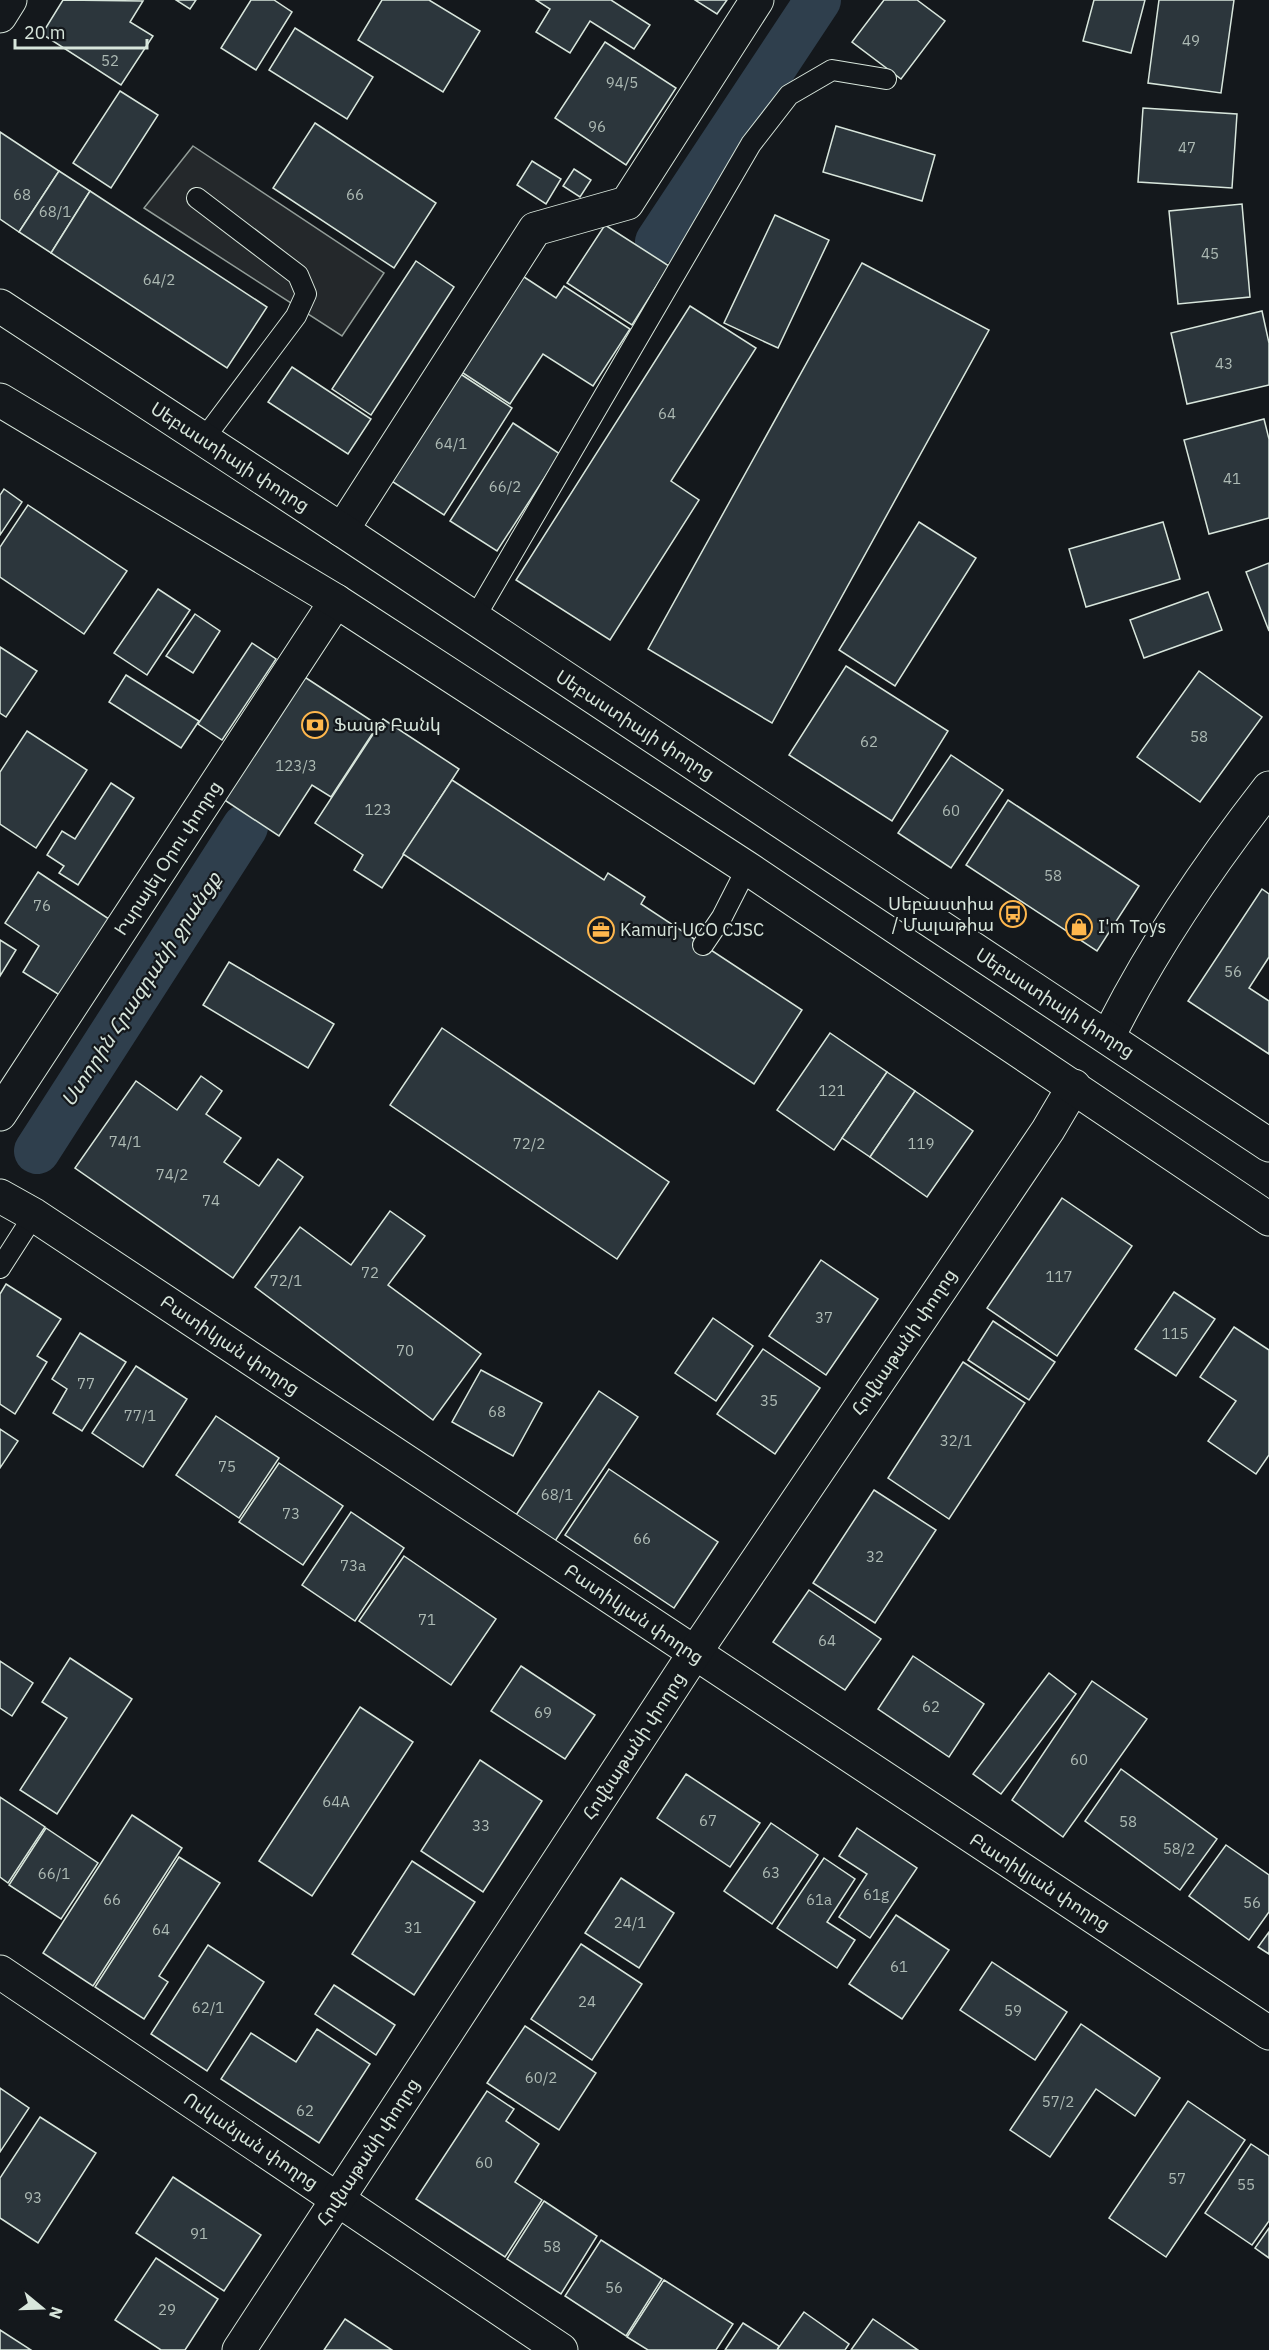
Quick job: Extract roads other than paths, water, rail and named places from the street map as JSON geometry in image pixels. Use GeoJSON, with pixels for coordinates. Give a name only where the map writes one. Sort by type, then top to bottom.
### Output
{"type":"FeatureCollection","features":[{"type":"Feature","properties":{"kind":"street"},"geometry":{"type":"LineString","coordinates":[[0,16],[10,0]]}},
{"type":"Feature","properties":{"kind":"street"},"geometry":{"type":"LineString","coordinates":[[342,530],[534,230],[627,203],[757,0]]}},
{"type":"Feature","properties":{"kind":"street","name":"Սեբաստիայի փողոց"},"geometry":{"type":"LineString","coordinates":[[0,306],[1269,1145]]}},
{"type":"Feature","properties":{"kind":"street"},"geometry":{"type":"LineString","coordinates":[[0,400],[336,601],[747,868],[1269,1218]]}},
{"type":"Feature","properties":{"kind":"street","name":"Իսրայել Օրու փողոց"},"geometry":{"type":"LineString","coordinates":[[0,1114],[336,601]]}},
{"type":"Feature","properties":{"kind":"street"},"geometry":{"type":"LineString","coordinates":[[1108,1037],[1140,975],[1221,850],[1269,788]]}},
{"type":"Feature","properties":{"kind":"street","name":"Հովնաթանի փողոց"},"geometry":{"type":"LineString","coordinates":[[239,2350],[694,1654],[1041,1140],[1074,1086]]}},
{"type":"Feature","properties":{"kind":"street","name":"Բատիկյան փողոց"},"geometry":{"type":"LineString","coordinates":[[0,1196],[34,1215],[1269,2033]]}},
{"type":"Feature","properties":{"kind":"street","name":"Ոսկանյան փողոց"},"geometry":{"type":"LineString","coordinates":[[0,1972],[561,2350]]}},
{"type":"Feature","properties":{"kind":"lane"},"geometry":{"type":"LineString","coordinates":[[474,619],[751,144],[789,95],[832,70],[886,79]]}},
{"type":"Feature","properties":{"kind":"lane"},"geometry":{"type":"LineString","coordinates":[[196,198],[298,274],[306,294],[296,316],[203,440]]}},
{"type":"Feature","properties":{"kind":"lane"},"geometry":{"type":"LineString","coordinates":[[703,945],[722,917],[747,868]]}},
{"type":"Feature","properties":{"kind":"lane"},"geometry":{"type":"LineString","coordinates":[[0,1268],[34,1215]]}},
{"type":"Feature","properties":{"kind":"waterway","name":"Ստորին Հրազդանի ջրանցք"},"geometry":{"type":"LineString","coordinates":[[658,242],[818,0]]}},
{"type":"Feature","properties":{"kind":"waterway","name":"Ստորին Հրազդանի ջրանցք"},"geometry":{"type":"LineString","coordinates":[[37,1151],[245,827]]}},
{"type":"Feature","properties":{"kind":"place","name":"Ֆասթ Բանկ"},"geometry":{"type":"Point","coordinates":[315,725]}},
{"type":"Feature","properties":{"kind":"place","name":"Սեբաստիա / Մալաթիա"},"geometry":{"type":"Point","coordinates":[1013,914]}},
{"type":"Feature","properties":{"kind":"place","name":"I'm Toys"},"geometry":{"type":"Point","coordinates":[1079,927]}},
{"type":"Feature","properties":{"kind":"place","name":"Kamurj UCO CJSC"},"geometry":{"type":"Point","coordinates":[601,930]}}]}
